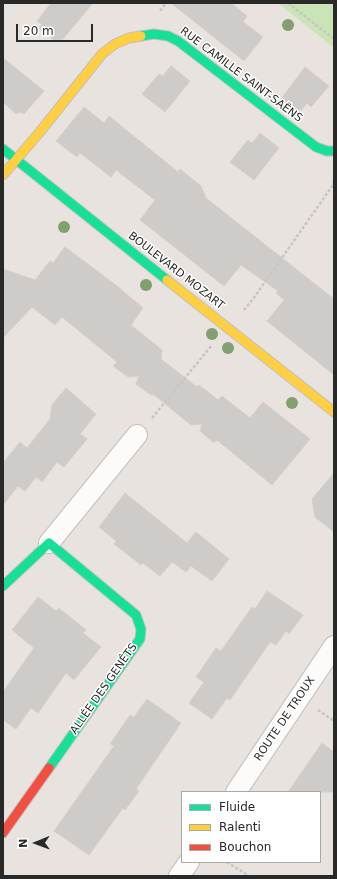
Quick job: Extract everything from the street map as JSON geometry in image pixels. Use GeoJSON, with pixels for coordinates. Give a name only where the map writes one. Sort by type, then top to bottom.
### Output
{"type":"FeatureCollection","features":[{"type":"Feature","properties":{"kind":"street","name":"RUE CAMILLE SAINT-SAËNS"},"geometry":{"type":"LineString","coordinates":[[3,175],[39,133],[102,54],[115,44],[129,38],[154,34],[168,36],[178,41],[316,147],[334,151]]}},
{"type":"Feature","properties":{"kind":"street","name":"BOULEVARD MOZART"},"geometry":{"type":"LineString","coordinates":[[3,149],[334,412]]}},
{"type":"Feature","properties":{"kind":"street"},"geometry":{"type":"LineString","coordinates":[[3,586],[49,543],[137,435]]}},
{"type":"Feature","properties":{"kind":"street","name":"ALLÉE DES GENÊTS"},"geometry":{"type":"LineString","coordinates":[[3,833],[140,638],[141,630],[136,615],[49,543]]}},
{"type":"Feature","properties":{"kind":"street","name":"ROUTE DE TROUX"},"geometry":{"type":"LineString","coordinates":[[237,791],[334,646]]}},
{"type":"Feature","properties":{"kind":"street"},"geometry":{"type":"LineString","coordinates":[[179,876],[188,863]]}},
{"type":"Feature","properties":{"kind":"path"},"geometry":{"type":"LineString","coordinates":[[288,3],[334,39]]}},
{"type":"Feature","properties":{"kind":"path"},"geometry":{"type":"LineString","coordinates":[[137,435],[253,299],[333,186],[334,179]]}},
{"type":"Feature","properties":{"kind":"path"},"geometry":{"type":"LineString","coordinates":[[229,863],[249,876]]}},
{"type":"Feature","properties":{"kind":"green space"},"geometry":{"type":"Polygon","coordinates":[[[278,3],[334,3],[334,48],[278,3]]]}},
{"type":"Feature","properties":{"kind":"building"},"geometry":{"type":"Polygon","coordinates":[[[51,3],[93,3],[62,40],[54,40],[39,28],[42,24],[37,21],[51,3]]]}},
{"type":"Feature","properties":{"kind":"building"},"geometry":{"type":"Polygon","coordinates":[[[171,3],[231,3],[247,16],[243,22],[263,37],[244,61],[171,3]]]}},
{"type":"Feature","properties":{"kind":"building"},"geometry":{"type":"Polygon","coordinates":[[[3,58],[44,91],[24,114],[21,112],[16,114],[3,102],[3,58]]]}},
{"type":"Feature","properties":{"kind":"building"},"geometry":{"type":"Polygon","coordinates":[[[171,66],[190,81],[165,112],[142,94],[159,74],[163,76],[171,66]]]}},
{"type":"Feature","properties":{"kind":"building"},"geometry":{"type":"Polygon","coordinates":[[[305,67],[329,86],[311,107],[307,103],[299,113],[281,99],[305,67]]]}},
{"type":"Feature","properties":{"kind":"building"},"geometry":{"type":"Polygon","coordinates":[[[84,107],[104,123],[109,116],[178,172],[180,169],[201,186],[206,198],[334,299],[334,375],[267,321],[284,300],[276,293],[278,291],[241,265],[224,286],[140,220],[155,200],[116,170],[111,177],[80,153],[77,157],[56,141],[84,107]]]}},
{"type":"Feature","properties":{"kind":"building"},"geometry":{"type":"Polygon","coordinates":[[[260,133],[279,148],[254,180],[230,162],[248,140],[252,143],[260,133]]]}},
{"type":"Feature","properties":{"kind":"building"},"geometry":{"type":"Polygon","coordinates":[[[65,247],[117,286],[143,308],[131,325],[162,350],[161,359],[197,387],[199,385],[218,400],[222,396],[250,418],[263,402],[310,439],[272,485],[217,440],[214,443],[200,431],[202,424],[191,425],[153,394],[151,395],[136,384],[139,376],[128,377],[113,366],[117,362],[62,317],[55,325],[32,307],[3,338],[3,269],[35,280],[50,261],[53,263],[65,247]]]}},
{"type":"Feature","properties":{"kind":"building"},"geometry":{"type":"Polygon","coordinates":[[[66,388],[96,414],[80,434],[87,439],[64,467],[57,462],[42,482],[36,477],[25,491],[18,486],[3,505],[3,463],[20,442],[27,448],[50,419],[52,405],[66,388]]]}},
{"type":"Feature","properties":{"kind":"building"},"geometry":{"type":"Polygon","coordinates":[[[334,473],[334,532],[315,517],[312,499],[334,473]]]}},
{"type":"Feature","properties":{"kind":"building"},"geometry":{"type":"Polygon","coordinates":[[[125,493],[187,543],[196,532],[229,559],[212,581],[191,566],[186,572],[172,562],[160,576],[143,563],[141,565],[114,544],[116,541],[99,527],[125,493]]]}},
{"type":"Feature","properties":{"kind":"building"},"geometry":{"type":"Polygon","coordinates":[[[267,591],[303,615],[289,634],[286,631],[276,645],[270,642],[230,700],[227,698],[212,719],[189,703],[204,682],[196,677],[216,648],[221,651],[252,607],[255,609],[267,591]]]}},
{"type":"Feature","properties":{"kind":"building"},"geometry":{"type":"Polygon","coordinates":[[[38,597],[56,611],[59,608],[86,630],[83,633],[101,647],[74,680],[66,673],[38,713],[31,708],[16,729],[3,720],[3,692],[34,648],[12,630],[38,597]]]}},
{"type":"Feature","properties":{"kind":"building"},"geometry":{"type":"Polygon","coordinates":[[[147,699],[181,723],[136,789],[139,791],[125,810],[123,808],[89,855],[54,831],[114,746],[110,744],[130,715],[134,717],[147,699]]]}},
{"type":"Feature","properties":{"kind":"building"},"geometry":{"type":"Polygon","coordinates":[[[322,743],[334,752],[334,792],[289,791],[322,743]]]}},
{"type":"Feature","properties":{"kind":"traffic: fast"},"geometry":{"type":"LineString","coordinates":[[141,36],[154,34],[168,36],[178,41],[316,147],[327,151],[334,151]]}},
{"type":"Feature","properties":{"kind":"traffic: fast"},"geometry":{"type":"LineString","coordinates":[[3,149],[167,280]]}},
{"type":"Feature","properties":{"kind":"traffic: fast"},"geometry":{"type":"LineString","coordinates":[[3,586],[49,543],[136,615],[141,629],[140,639],[49,768]]}},
{"type":"Feature","properties":{"kind":"traffic: slow"},"geometry":{"type":"LineString","coordinates":[[3,175],[39,133],[102,54],[115,44],[129,38],[141,36]]}},
{"type":"Feature","properties":{"kind":"traffic: slow"},"geometry":{"type":"LineString","coordinates":[[167,280],[334,412]]}},
{"type":"Feature","properties":{"kind":"traffic: jam"},"geometry":{"type":"LineString","coordinates":[[3,833],[49,768]]}}]}
